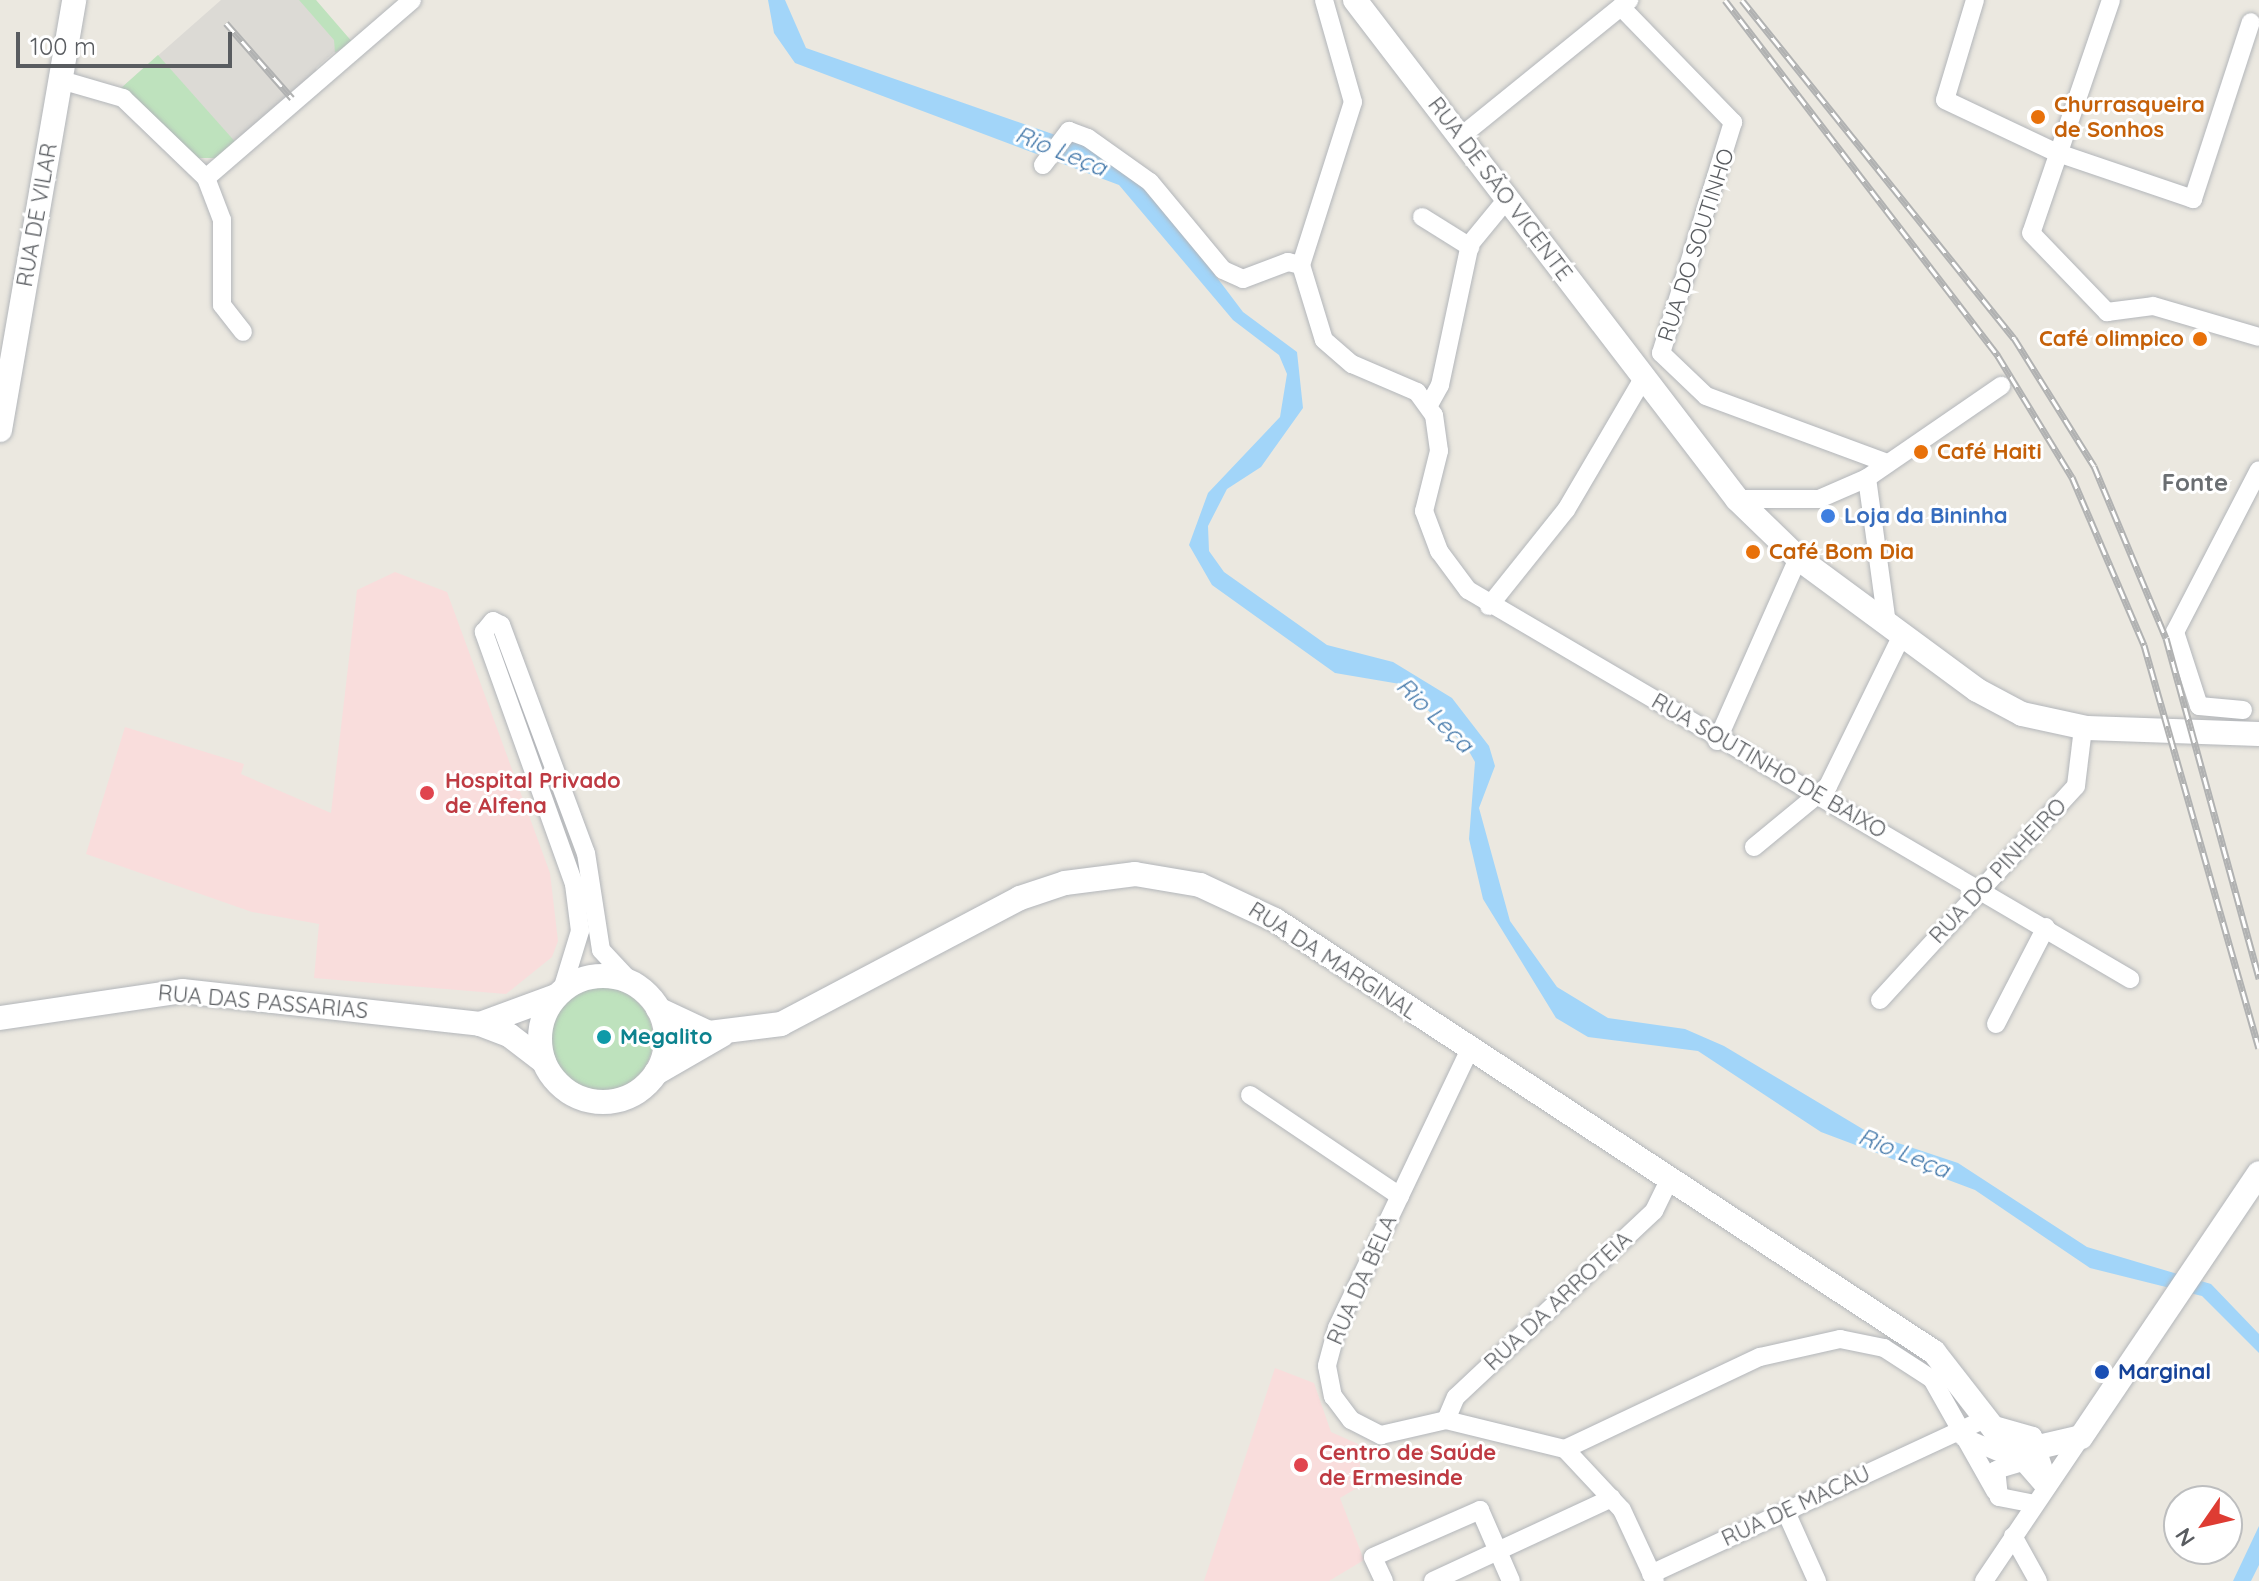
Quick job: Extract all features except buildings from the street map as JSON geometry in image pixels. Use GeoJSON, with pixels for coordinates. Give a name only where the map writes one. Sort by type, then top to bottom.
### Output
{"type":"FeatureCollection","features":[{"type":"Feature","properties":{"kind":"street","name":"RUA DE VILAR"},"geometry":{"type":"LineString","coordinates":[[0,430],[74,0]]}},
{"type":"Feature","properties":{"kind":"street"},"geometry":{"type":"LineString","coordinates":[[206,178],[412,0]]}},
{"type":"Feature","properties":{"kind":"street"},"geometry":{"type":"LineString","coordinates":[[1324,0],[1353,102],[1301,265],[1324,340],[1335,352],[1400,382],[1429,405],[1440,385],[1470,247],[1507,199]]}},
{"type":"Feature","properties":{"kind":"street","name":"RUA DE SÃO VICENTE"},"geometry":{"type":"LineString","coordinates":[[1355,0],[1737,499],[1798,558],[1895,630],[2022,714],[2083,728],[2259,734]]}},
{"type":"Feature","properties":{"kind":"street"},"geometry":{"type":"LineString","coordinates":[[1975,0],[1945,100],[2055,152],[2193,199],[2251,22]]}},
{"type":"Feature","properties":{"kind":"street"},"geometry":{"type":"LineString","coordinates":[[2111,0],[2055,152],[2031,233],[2107,312],[2153,306],[2259,337]]}},
{"type":"Feature","properties":{"kind":"street"},"geometry":{"type":"LineString","coordinates":[[1460,137],[1625,3]]}},
{"type":"Feature","properties":{"kind":"street","name":"RUA DO SOUTINHO"},"geometry":{"type":"LineString","coordinates":[[1625,3],[1733,122],[1661,353],[1706,396],[1887,463]]}},
{"type":"Feature","properties":{"kind":"street"},"geometry":{"type":"LineString","coordinates":[[61,80],[123,98],[206,178],[222,220],[222,305],[243,332]]}},
{"type":"Feature","properties":{"kind":"street"},"geometry":{"type":"LineString","coordinates":[[1043,165],[1069,131],[1150,182],[1223,270],[1243,279],[1288,262],[1301,265]]}},
{"type":"Feature","properties":{"kind":"street"},"geometry":{"type":"LineString","coordinates":[[1422,217],[1470,247]]}},
{"type":"Feature","properties":{"kind":"street"},"geometry":{"type":"LineString","coordinates":[[1489,606],[1566,510],[1641,374],[1661,353]]}},
{"type":"Feature","properties":{"kind":"street"},"geometry":{"type":"LineString","coordinates":[[1737,499],[1819,499],[1867,478],[2001,386]]}},
{"type":"Feature","properties":{"kind":"street","name":"RUA SOUTINHO DE BAIXO"},"geometry":{"type":"LineString","coordinates":[[1429,405],[1439,451],[1426,493],[1428,529],[1456,576],[1489,606],[1717,741],[1823,793],[1978,892],[2046,927],[2130,979]]}},
{"type":"Feature","properties":{"kind":"street"},"geometry":{"type":"LineString","coordinates":[[2243,710],[2199,706],[2175,632],[2259,470]]}},
{"type":"Feature","properties":{"kind":"street"},"geometry":{"type":"LineString","coordinates":[[1754,847],[1823,793],[1895,630],[1867,478]]}},
{"type":"Feature","properties":{"kind":"street"},"geometry":{"type":"LineString","coordinates":[[1717,741],[1798,558]]}},
{"type":"Feature","properties":{"kind":"street"},"geometry":{"type":"LineString","coordinates":[[490,622],[501,625],[560,783],[590,868],[601,950],[658,1009],[666,1041],[656,1073],[631,1096],[597,1102],[565,1090],[544,1062],[542,1020],[559,993],[580,931],[574,884],[484,632],[490,622]]}},
{"type":"Feature","properties":{"kind":"street"},"geometry":{"type":"LineString","coordinates":[[518,725],[533,730],[560,783]]}},
{"type":"Feature","properties":{"kind":"street","name":"RUA DO PINHEIRO"},"geometry":{"type":"LineString","coordinates":[[1880,1000],[2076,786],[2083,728]]}},
{"type":"Feature","properties":{"kind":"street","name":"RUA DA MARGINAL"},"geometry":{"type":"LineString","coordinates":[[656,1073],[722,1035],[809,1016],[1020,898],[1065,883],[1135,874],[1226,894],[1934,1352],[1961,1416],[1988,1420],[2009,1441],[2037,1454]]}},
{"type":"Feature","properties":{"kind":"street"},"geometry":{"type":"LineString","coordinates":[[1996,1024],[2046,927]]}},
{"type":"Feature","properties":{"kind":"street"},"geometry":{"type":"LineString","coordinates":[[559,993],[596,976],[632,983]]}},
{"type":"Feature","properties":{"kind":"street","name":"RUA DAS PASSARIAS"},"geometry":{"type":"LineString","coordinates":[[0,1018],[182,991],[480,1024],[529,1047],[544,1062]]}},
{"type":"Feature","properties":{"kind":"street","name":"RUA DAS PASSARIAS"},"geometry":{"type":"LineString","coordinates":[[480,1024],[559,993]]}},
{"type":"Feature","properties":{"kind":"street","name":"RUA DA MARGINAL"},"geometry":{"type":"LineString","coordinates":[[658,1009],[680,1024],[722,1035]]}},
{"type":"Feature","properties":{"kind":"street","name":"RUA DA BELA"},"geometry":{"type":"LineString","coordinates":[[1469,1051],[1337,1328],[1329,1381],[1339,1409],[1381,1435],[1446,1420],[1565,1449]]}},
{"type":"Feature","properties":{"kind":"street"},"geometry":{"type":"LineString","coordinates":[[1250,1095],[1400,1196]]}},
{"type":"Feature","properties":{"kind":"street"},"geometry":{"type":"LineString","coordinates":[[1984,1581],[2046,1484],[2259,1173]]}},
{"type":"Feature","properties":{"kind":"street","name":"RUA DA ARROTEIA"},"geometry":{"type":"LineString","coordinates":[[1446,1420],[1456,1397],[1654,1211],[1669,1180]]}},
{"type":"Feature","properties":{"kind":"street","name":"RUA DA MARGINAL"},"geometry":{"type":"LineString","coordinates":[[1814,1272],[1941,1343],[2000,1414],[2024,1430]]}},
{"type":"Feature","properties":{"kind":"street"},"geometry":{"type":"LineString","coordinates":[[1653,1577],[1612,1498],[1565,1449],[1760,1357],[1818,1340],[1866,1343],[1902,1356],[1961,1416],[2037,1454]]}},
{"type":"Feature","properties":{"kind":"street"},"geometry":{"type":"LineString","coordinates":[[1988,1420],[2024,1430],[2061,1432],[2113,1386]]}},
{"type":"Feature","properties":{"kind":"street"},"geometry":{"type":"LineString","coordinates":[[1961,1416],[1995,1491],[2010,1504],[2035,1504]]}},
{"type":"Feature","properties":{"kind":"street","name":"RUA DE MACAU"},"geometry":{"type":"LineString","coordinates":[[1653,1577],[1942,1440],[1961,1416]]}},
{"type":"Feature","properties":{"kind":"street"},"geometry":{"type":"LineString","coordinates":[[2024,1430],[2037,1454],[2046,1484]]}},
{"type":"Feature","properties":{"kind":"street"},"geometry":{"type":"LineString","coordinates":[[1995,1491],[1996,1470],[2081,1437]]}},
{"type":"Feature","properties":{"kind":"street"},"geometry":{"type":"LineString","coordinates":[[1433,1581],[1612,1498]]}},
{"type":"Feature","properties":{"kind":"street"},"geometry":{"type":"LineString","coordinates":[[1384,1581],[1373,1557],[1480,1510],[1511,1581]]}},
{"type":"Feature","properties":{"kind":"street"},"geometry":{"type":"LineString","coordinates":[[1786,1512],[1817,1581]]}},
{"type":"Feature","properties":{"kind":"street"},"geometry":{"type":"LineString","coordinates":[[2013,1536],[2038,1581]]}},
{"type":"Feature","properties":{"kind":"shaded area"},"geometry":{"type":"Polygon","coordinates":[[[221,0],[316,0],[342,55],[334,52],[316,68],[317,76],[223,158],[120,89],[221,0]]]}},
{"type":"Feature","properties":{"kind":"shaded area","name":"Hospital Privado de Alfena"},"geometry":{"type":"Polygon","coordinates":[[[395,572],[447,592],[550,873],[558,941],[552,957],[506,994],[314,978],[319,924],[252,912],[86,854],[125,727],[244,764],[241,774],[331,813],[357,590],[395,572]]]}},
{"type":"Feature","properties":{"kind":"shaded area","name":"Centro de Saúde de Ermesinde"},"geometry":{"type":"Polygon","coordinates":[[[1275,1368],[1314,1383],[1331,1432],[1358,1444],[1362,1485],[1340,1498],[1364,1560],[1329,1581],[1204,1581],[1275,1368]]]}},
{"type":"Feature","properties":{"kind":"green space"},"geometry":{"type":"Polygon","coordinates":[[[299,0],[316,0],[354,44],[335,52],[334,40],[299,0]]]}},
{"type":"Feature","properties":{"kind":"green space"},"geometry":{"type":"Polygon","coordinates":[[[158,55],[238,145],[223,158],[196,158],[120,89],[158,55]]]}},
{"type":"Feature","properties":{"kind":"green space"},"geometry":{"type":"Polygon","coordinates":[[[601,987],[621,991],[638,1002],[649,1019],[653,1039],[649,1059],[638,1076],[621,1087],[601,1091],[581,1087],[564,1076],[553,1059],[549,1039],[553,1019],[564,1002],[581,991],[601,987]]]}},
{"type":"Feature","properties":{"kind":"water","name":"Rio Leça"},"geometry":{"type":"Polygon","coordinates":[[[768,0],[785,0],[806,48],[1084,145],[1150,189],[1243,312],[1297,352],[1303,408],[1261,467],[1227,489],[1208,526],[1209,551],[1224,572],[1327,645],[1393,662],[1452,698],[1489,746],[1495,766],[1479,808],[1510,921],[1557,987],[1608,1018],[1685,1029],[1724,1046],[1871,1134],[1958,1163],[2087,1247],[2211,1284],[2259,1334],[2259,1353],[2202,1296],[2090,1268],[1975,1190],[1821,1132],[1698,1051],[1588,1037],[1556,1018],[1483,899],[1469,839],[1475,762],[1466,746],[1400,684],[1335,673],[1212,585],[1189,545],[1208,493],[1280,417],[1287,374],[1279,355],[1233,320],[1119,185],[795,63],[774,33],[768,0]]]}},
{"type":"Feature","properties":{"kind":"water"},"geometry":{"type":"Polygon","coordinates":[[[2259,1526],[2259,1565],[2251,1581],[2233,1581],[2259,1526]]]}},
{"type":"Feature","properties":{"kind":"railway"},"geometry":{"type":"LineString","coordinates":[[1725,0],[1998,356],[2072,477],[2144,645],[2259,1048]]}},
{"type":"Feature","properties":{"kind":"railway"},"geometry":{"type":"LineString","coordinates":[[1742,0],[2014,338],[2094,466],[2166,638],[2259,979]]}},
{"type":"Feature","properties":{"kind":"railway"},"geometry":{"type":"LineString","coordinates":[[226,23],[292,98]]}},
{"type":"Feature","properties":{"kind":"place","name":"Churrasqueira de Sonhos"},"geometry":{"type":"Point","coordinates":[2038,117]}},
{"type":"Feature","properties":{"kind":"place","name":"Café olimpico"},"geometry":{"type":"Point","coordinates":[2200,339]}},
{"type":"Feature","properties":{"kind":"place","name":"Café Haiti"},"geometry":{"type":"Point","coordinates":[1921,452]}},
{"type":"Feature","properties":{"kind":"place","name":"Loja da Bininha"},"geometry":{"type":"Point","coordinates":[1828,516]}},
{"type":"Feature","properties":{"kind":"place","name":"Café Bom Dia"},"geometry":{"type":"Point","coordinates":[1753,552]}},
{"type":"Feature","properties":{"kind":"place","name":"Hospital Privado de Alfena"},"geometry":{"type":"Point","coordinates":[427,793]}},
{"type":"Feature","properties":{"kind":"place","name":"Megalito"},"geometry":{"type":"Point","coordinates":[604,1037]}},
{"type":"Feature","properties":{"kind":"place","name":"Marginal"},"geometry":{"type":"Point","coordinates":[2102,1372]}},
{"type":"Feature","properties":{"kind":"place","name":"Centro de Saúde de Ermesinde"},"geometry":{"type":"Point","coordinates":[1301,1465]}},
{"type":"Feature","properties":{"kind":"district","name":"Fonte"},"geometry":{"type":"Point","coordinates":[2195,483]}}]}
